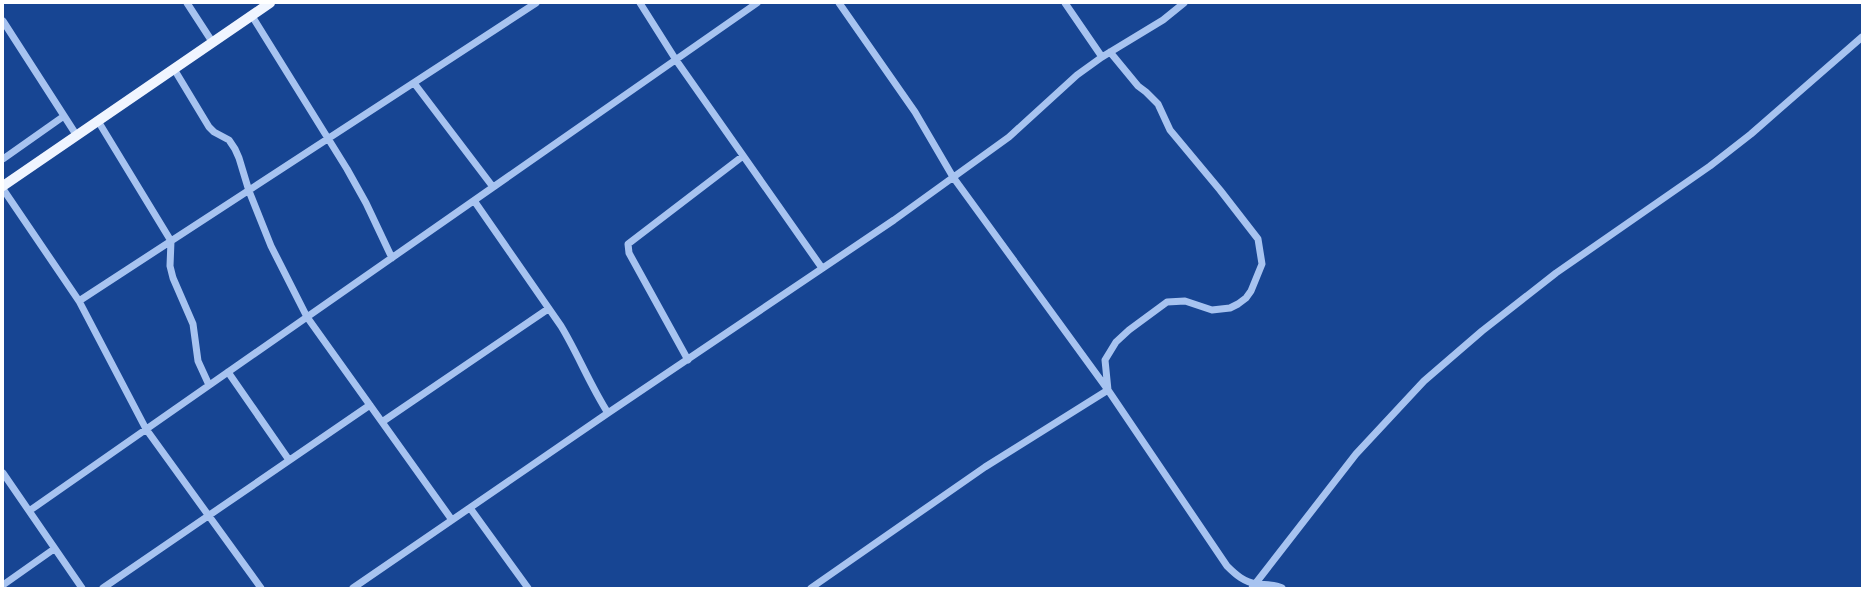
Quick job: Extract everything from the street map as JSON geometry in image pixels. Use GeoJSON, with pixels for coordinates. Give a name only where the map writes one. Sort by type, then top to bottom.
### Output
{"type":"FeatureCollection","features":[{"type":"Feature","properties":{"kind":"main road"},"geometry":{"type":"LineString","coordinates":[[3,188],[270,3]]}},
{"type":"Feature","properties":{"kind":"street"},"geometry":{"type":"LineString","coordinates":[[187,3],[213,43]]}},
{"type":"Feature","properties":{"kind":"street"},"geometry":{"type":"LineString","coordinates":[[80,301],[536,3]]}},
{"type":"Feature","properties":{"kind":"street"},"geometry":{"type":"LineString","coordinates":[[640,3],[676,60],[822,268]]}},
{"type":"Feature","properties":{"kind":"street"},"geometry":{"type":"LineString","coordinates":[[29,511],[392,258],[475,202],[493,187],[758,3]]}},
{"type":"Feature","properties":{"kind":"street"},"geometry":{"type":"LineString","coordinates":[[839,3],[915,112],[953,177],[1108,390],[1227,566],[1243,580],[1253,586],[1277,586],[1282,588]]}},
{"type":"Feature","properties":{"kind":"street"},"geometry":{"type":"LineString","coordinates":[[1065,3],[1102,57]]}},
{"type":"Feature","properties":{"kind":"street"},"geometry":{"type":"LineString","coordinates":[[353,588],[688,360],[953,177],[1009,137],[1053,95],[1102,57],[1163,20],[1184,3]]}},
{"type":"Feature","properties":{"kind":"street"},"geometry":{"type":"LineString","coordinates":[[252,16],[328,138],[366,203],[392,258]]}},
{"type":"Feature","properties":{"kind":"street"},"geometry":{"type":"LineString","coordinates":[[3,21],[76,136]]}},
{"type":"Feature","properties":{"kind":"street"},"geometry":{"type":"LineString","coordinates":[[1253,586],[1356,454],[1424,381],[1556,273],[1710,166],[1751,134],[1862,37]]}},
{"type":"Feature","properties":{"kind":"street"},"geometry":{"type":"LineString","coordinates":[[1108,390],[1105,360],[1116,342],[1129,330],[1167,302],[1185,301],[1212,310],[1230,308],[1246,298],[1251,291],[1262,264],[1258,239],[1220,190],[1170,130],[1158,104],[1138,86],[1110,52]]}},
{"type":"Feature","properties":{"kind":"street"},"geometry":{"type":"LineString","coordinates":[[174,69],[209,127],[214,132],[229,140],[235,149],[249,191],[271,246],[307,317],[452,520]]}},
{"type":"Feature","properties":{"kind":"street"},"geometry":{"type":"LineString","coordinates":[[414,83],[493,187]]}},
{"type":"Feature","properties":{"kind":"street"},"geometry":{"type":"LineString","coordinates":[[3,159],[64,116]]}},
{"type":"Feature","properties":{"kind":"street"},"geometry":{"type":"LineString","coordinates":[[98,121],[170,241],[170,266],[173,278],[192,324],[198,361],[210,385]]}},
{"type":"Feature","properties":{"kind":"street"},"geometry":{"type":"LineString","coordinates":[[688,360],[629,253],[628,244],[743,156]]}},
{"type":"Feature","properties":{"kind":"street"},"geometry":{"type":"LineString","coordinates":[[3,188],[80,301],[146,429],[261,588]]}},
{"type":"Feature","properties":{"kind":"street"},"geometry":{"type":"LineString","coordinates":[[475,202],[573,346],[586,375],[608,413]]}},
{"type":"Feature","properties":{"kind":"street"},"geometry":{"type":"LineString","coordinates":[[382,422],[548,309]]}},
{"type":"Feature","properties":{"kind":"street"},"geometry":{"type":"LineString","coordinates":[[228,372],[289,460]]}},
{"type":"Feature","properties":{"kind":"street"},"geometry":{"type":"LineString","coordinates":[[811,588],[985,467],[1108,390]]}},
{"type":"Feature","properties":{"kind":"street"},"geometry":{"type":"LineString","coordinates":[[103,588],[370,404]]}},
{"type":"Feature","properties":{"kind":"street"},"geometry":{"type":"LineString","coordinates":[[3,473],[82,588]]}},
{"type":"Feature","properties":{"kind":"street"},"geometry":{"type":"LineString","coordinates":[[470,508],[528,588]]}},
{"type":"Feature","properties":{"kind":"street"},"geometry":{"type":"LineString","coordinates":[[3,585],[54,549]]}}]}
